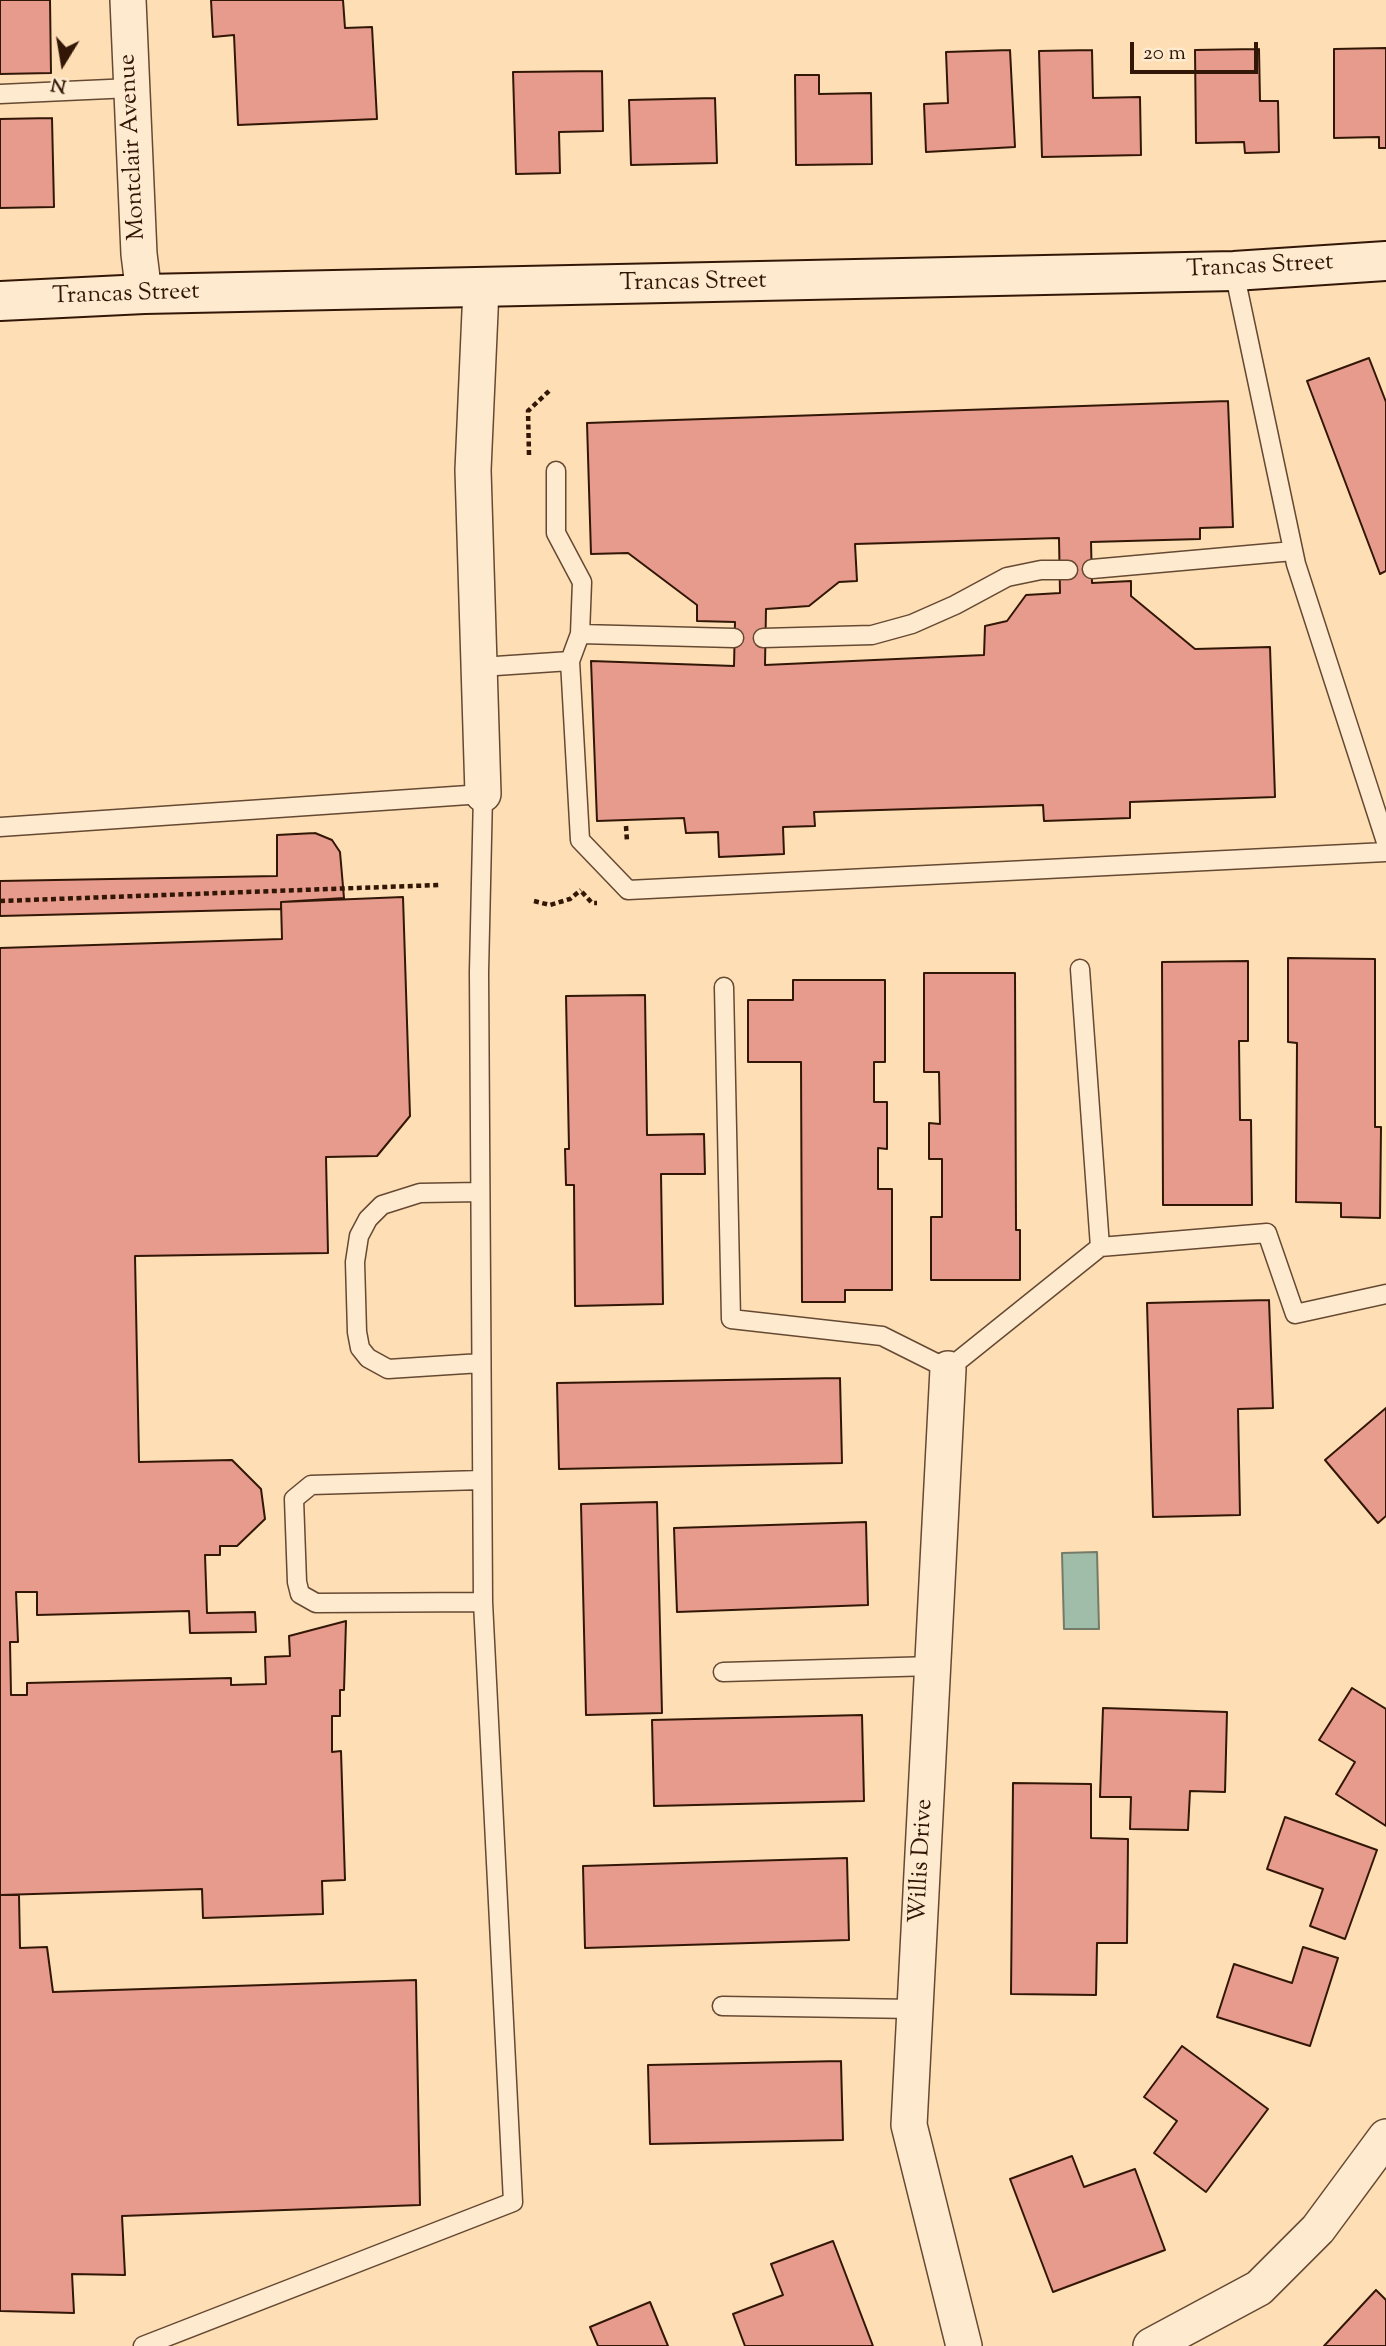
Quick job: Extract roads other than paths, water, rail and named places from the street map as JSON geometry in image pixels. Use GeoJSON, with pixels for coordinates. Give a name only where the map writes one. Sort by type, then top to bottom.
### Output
{"type":"FeatureCollection","features":[{"type":"Feature","properties":{"kind":"main road","name":"Trancas Street"},"geometry":{"type":"LineString","coordinates":[[0,301],[144,294],[481,289],[1234,271],[1386,261]]}},
{"type":"Feature","properties":{"kind":"street","name":"Montclair Avenue"},"geometry":{"type":"LineString","coordinates":[[128,0],[144,294]]}},
{"type":"Feature","properties":{"kind":"street"},"geometry":{"type":"LineString","coordinates":[[481,289],[473,470],[483,794]]}},
{"type":"Feature","properties":{"kind":"street","name":"Willis Drive"},"geometry":{"type":"LineString","coordinates":[[948,1369],[909,2125],[964,2346]]}},
{"type":"Feature","properties":{"kind":"street"},"geometry":{"type":"LineString","coordinates":[[1151,2346],[1259,2288],[1318,2229],[1385,2141]]}},
{"type":"Feature","properties":{"kind":"lane"},"geometry":{"type":"LineString","coordinates":[[0,94],[131,88]]}},
{"type":"Feature","properties":{"kind":"lane"},"geometry":{"type":"LineString","coordinates":[[1234,271],[1293,551],[1386,842]]}},
{"type":"Feature","properties":{"kind":"lane"},"geometry":{"type":"LineString","coordinates":[[556,471],[556,533],[582,582],[580,634],[570,661],[580,840],[628,890],[1386,852]]}},
{"type":"Feature","properties":{"kind":"lane"},"geometry":{"type":"LineString","coordinates":[[1091,569],[1293,551]]}},
{"type":"Feature","properties":{"kind":"lane"},"geometry":{"type":"LineString","coordinates":[[763,638],[872,635],[912,624],[955,606],[1007,577],[1041,570],[1068,570]]}},
{"type":"Feature","properties":{"kind":"lane"},"geometry":{"type":"LineString","coordinates":[[580,634],[734,638]]}},
{"type":"Feature","properties":{"kind":"lane"},"geometry":{"type":"LineString","coordinates":[[481,667],[570,661]]}},
{"type":"Feature","properties":{"kind":"lane"},"geometry":{"type":"LineString","coordinates":[[0,827],[368,804],[483,794],[479,972],[483,1602],[513,2202],[143,2346]]}},
{"type":"Feature","properties":{"kind":"lane"},"geometry":{"type":"LineString","coordinates":[[1080,969],[1100,1247]]}},
{"type":"Feature","properties":{"kind":"lane"},"geometry":{"type":"LineString","coordinates":[[724,988],[732,1319],[882,1336],[948,1369],[1100,1247],[1267,1233],[1296,1314],[1386,1294]]}},
{"type":"Feature","properties":{"kind":"lane"},"geometry":{"type":"LineString","coordinates":[[481,1192],[420,1193],[382,1205],[368,1219],[359,1236],[355,1262],[356,1332],[360,1348],[368,1358],[388,1369],[481,1363]]}},
{"type":"Feature","properties":{"kind":"lane"},"geometry":{"type":"LineString","coordinates":[[481,1480],[311,1485],[294,1499],[297,1582],[300,1594],[316,1603],[483,1602]]}},
{"type":"Feature","properties":{"kind":"lane"},"geometry":{"type":"LineString","coordinates":[[723,1672],[933,1667]]}},
{"type":"Feature","properties":{"kind":"lane"},"geometry":{"type":"LineString","coordinates":[[722,2007],[915,2009]]}}]}
